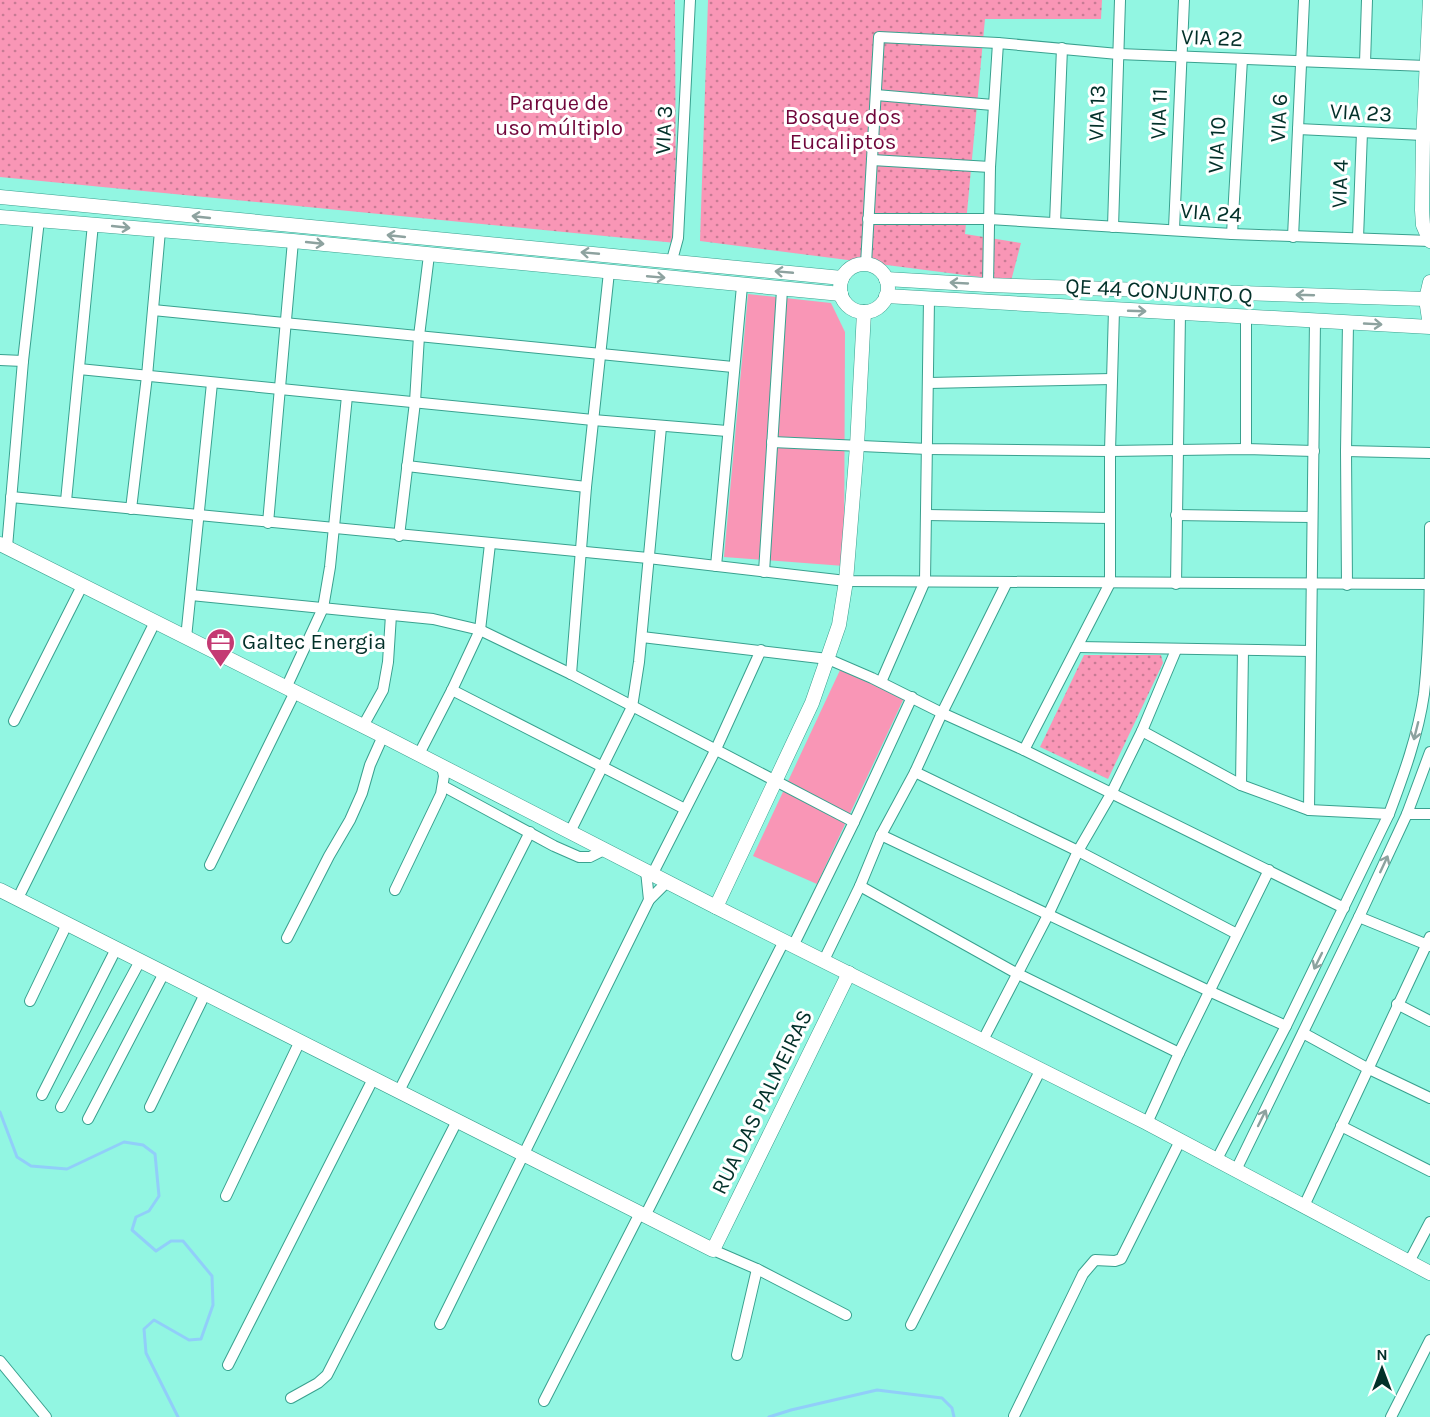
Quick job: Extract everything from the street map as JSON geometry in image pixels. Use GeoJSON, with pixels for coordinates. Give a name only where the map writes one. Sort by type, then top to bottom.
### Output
{"type":"FeatureCollection","features":[{"type":"Feature","properties":{"kind":"street","name":"VIA 3"},"geometry":{"type":"LineString","coordinates":[[672,260],[678,238],[690,0]]}},
{"type":"Feature","properties":{"kind":"street","name":"VIA 13"},"geometry":{"type":"LineString","coordinates":[[1113,227],[1120,0]]}},
{"type":"Feature","properties":{"kind":"street","name":"VIA 11"},"geometry":{"type":"LineString","coordinates":[[1174,229],[1184,0]]}},
{"type":"Feature","properties":{"kind":"street","name":"VIA 6"},"geometry":{"type":"LineString","coordinates":[[1293,237],[1304,0]]}},
{"type":"Feature","properties":{"kind":"street"},"geometry":{"type":"LineString","coordinates":[[1365,63],[1367,0]]}},
{"type":"Feature","properties":{"kind":"street"},"geometry":{"type":"LineString","coordinates":[[1430,0],[1423,135],[1422,210],[1423,225],[1430,241]]}},
{"type":"Feature","properties":{"kind":"street","name":"VIA 22"},"geometry":{"type":"LineString","coordinates":[[876,94],[879,37],[998,43],[1118,54],[1426,66]]}},
{"type":"Feature","properties":{"kind":"street"},"geometry":{"type":"LineString","coordinates":[[987,285],[990,167],[998,43]]}},
{"type":"Feature","properties":{"kind":"street"},"geometry":{"type":"LineString","coordinates":[[1055,223],[1062,48]]}},
{"type":"Feature","properties":{"kind":"street","name":"VIA 10"},"geometry":{"type":"LineString","coordinates":[[1232,234],[1242,59]]}},
{"type":"Feature","properties":{"kind":"street"},"geometry":{"type":"LineString","coordinates":[[866,264],[876,94],[993,105]]}},
{"type":"Feature","properties":{"kind":"street","name":"VIA 23"},"geometry":{"type":"LineString","coordinates":[[1298,129],[1423,135]]}},
{"type":"Feature","properties":{"kind":"street","name":"VIA 4"},"geometry":{"type":"LineString","coordinates":[[1358,238],[1362,132]]}},
{"type":"Feature","properties":{"kind":"street"},"geometry":{"type":"LineString","coordinates":[[872,160],[990,167]]}},
{"type":"Feature","properties":{"kind":"street"},"geometry":{"type":"LineString","coordinates":[[0,197],[842,278]]}},
{"type":"Feature","properties":{"kind":"street"},"geometry":{"type":"LineString","coordinates":[[0,217],[292,241],[841,294]]}},
{"type":"Feature","properties":{"kind":"street","name":"VIA 24"},"geometry":{"type":"LineString","coordinates":[[868,219],[989,219],[1232,234],[1430,241]]}},
{"type":"Feature","properties":{"kind":"street"},"geometry":{"type":"LineString","coordinates":[[39,220],[11,497],[3,545],[1147,1123],[1430,1273]]}},
{"type":"Feature","properties":{"kind":"street"},"geometry":{"type":"LineString","coordinates":[[66,501],[93,224]]}},
{"type":"Feature","properties":{"kind":"street"},"geometry":{"type":"LineString","coordinates":[[131,509],[147,376],[160,231]]}},
{"type":"Feature","properties":{"kind":"street"},"geometry":{"type":"LineString","coordinates":[[268,523],[292,241]]}},
{"type":"Feature","properties":{"kind":"street"},"geometry":{"type":"LineString","coordinates":[[524,263],[526,248]]}},
{"type":"Feature","properties":{"kind":"street"},"geometry":{"type":"LineString","coordinates":[[399,536],[429,255]]}},
{"type":"Feature","properties":{"kind":"street"},"geometry":{"type":"LineString","coordinates":[[866,264],[877,268],[886,279],[888,287],[886,296],[878,307],[864,312],[849,307],[841,294],[840,286],[842,278],[852,267],[866,264]]}},
{"type":"Feature","properties":{"kind":"street"},"geometry":{"type":"LineString","coordinates":[[571,674],[586,487],[609,272]]}},
{"type":"Feature","properties":{"kind":"street","name":"QE 44 CONJUNTO Q"},"geometry":{"type":"LineString","coordinates":[[886,279],[987,285],[1426,298]]}},
{"type":"Feature","properties":{"kind":"street"},"geometry":{"type":"LineString","coordinates":[[1430,282],[1426,298],[1430,327]]}},
{"type":"Feature","properties":{"kind":"street"},"geometry":{"type":"LineString","coordinates":[[716,566],[742,286]]}},
{"type":"Feature","properties":{"kind":"street"},"geometry":{"type":"LineString","coordinates":[[764,572],[782,290]]}},
{"type":"Feature","properties":{"kind":"street","name":"QE 44 CONJUNTO Q"},"geometry":{"type":"LineString","coordinates":[[886,296],[1430,327]]}},
{"type":"Feature","properties":{"kind":"street"},"geometry":{"type":"LineString","coordinates":[[881,682],[925,581],[929,299]]}},
{"type":"Feature","properties":{"kind":"street"},"geometry":{"type":"LineString","coordinates":[[153,310],[734,367]]}},
{"type":"Feature","properties":{"kind":"street"},"geometry":{"type":"LineString","coordinates":[[1024,750],[1110,583],[1110,451],[1114,310]]}},
{"type":"Feature","properties":{"kind":"street"},"geometry":{"type":"LineString","coordinates":[[716,907],[812,703],[839,625],[846,580],[858,446],[864,312]]}},
{"type":"Feature","properties":{"kind":"street"},"geometry":{"type":"LineString","coordinates":[[1176,584],[1180,313]]}},
{"type":"Feature","properties":{"kind":"street"},"geometry":{"type":"LineString","coordinates":[[1246,316],[1246,449]]}},
{"type":"Feature","properties":{"kind":"street"},"geometry":{"type":"LineString","coordinates":[[1309,810],[1315,320]]}},
{"type":"Feature","properties":{"kind":"street"},"geometry":{"type":"LineString","coordinates":[[1347,585],[1348,323]]}},
{"type":"Feature","properties":{"kind":"street"},"geometry":{"type":"LineString","coordinates":[[0,360],[23,361]]}},
{"type":"Feature","properties":{"kind":"street"},"geometry":{"type":"LineString","coordinates":[[79,369],[212,384],[728,432]]}},
{"type":"Feature","properties":{"kind":"street"},"geometry":{"type":"LineString","coordinates":[[929,382],[1112,379]]}},
{"type":"Feature","properties":{"kind":"street"},"geometry":{"type":"LineString","coordinates":[[186,638],[212,384]]}},
{"type":"Feature","properties":{"kind":"street"},"geometry":{"type":"LineString","coordinates":[[210,865],[290,690],[323,608],[347,396]]}},
{"type":"Feature","properties":{"kind":"street"},"geometry":{"type":"LineString","coordinates":[[570,832],[632,707],[642,637],[662,427]]}},
{"type":"Feature","properties":{"kind":"street"},"geometry":{"type":"LineString","coordinates":[[772,442],[928,449],[1110,451],[1179,448],[1314,451]]}},
{"type":"Feature","properties":{"kind":"street"},"geometry":{"type":"LineString","coordinates":[[1346,451],[1430,453]]}},
{"type":"Feature","properties":{"kind":"street"},"geometry":{"type":"LineString","coordinates":[[407,466],[586,487]]}},
{"type":"Feature","properties":{"kind":"street"},"geometry":{"type":"LineString","coordinates":[[11,497],[399,536],[648,558],[846,580],[1313,585],[1430,584]]}},
{"type":"Feature","properties":{"kind":"street"},"geometry":{"type":"LineString","coordinates":[[927,515],[1110,518]]}},
{"type":"Feature","properties":{"kind":"street"},"geometry":{"type":"LineString","coordinates":[[1176,515],[1312,517]]}},
{"type":"Feature","properties":{"kind":"street"},"geometry":{"type":"LineString","coordinates":[[1216,1161],[1308,982],[1389,814],[1411,752],[1424,694],[1429,617],[1430,527]]}},
{"type":"Feature","properties":{"kind":"street"},"geometry":{"type":"LineString","coordinates":[[419,754],[480,630],[490,544]]}},
{"type":"Feature","properties":{"kind":"street"},"geometry":{"type":"LineString","coordinates":[[824,960],[860,886],[881,835],[915,772],[1007,582]]}},
{"type":"Feature","properties":{"kind":"street"},"geometry":{"type":"LineString","coordinates":[[14,721],[82,586]]}},
{"type":"Feature","properties":{"kind":"street"},"geometry":{"type":"LineString","coordinates":[[191,595],[433,619],[480,630],[571,674],[854,822]]}},
{"type":"Feature","properties":{"kind":"street"},"geometry":{"type":"LineString","coordinates":[[363,726],[383,690],[392,615]]}},
{"type":"Feature","properties":{"kind":"street"},"geometry":{"type":"LineString","coordinates":[[21,892],[155,622]]}},
{"type":"Feature","properties":{"kind":"street"},"geometry":{"type":"LineString","coordinates":[[642,637],[828,659],[1024,750],[1344,908]]}},
{"type":"Feature","properties":{"kind":"street"},"geometry":{"type":"LineString","coordinates":[[1078,647],[1310,651]]}},
{"type":"Feature","properties":{"kind":"street"},"geometry":{"type":"LineString","coordinates":[[649,900],[649,873],[716,749],[761,650]]}},
{"type":"Feature","properties":{"kind":"street"},"geometry":{"type":"LineString","coordinates":[[983,1040],[1048,915],[1078,851],[1111,794],[1142,731],[1176,650]]}},
{"type":"Feature","properties":{"kind":"street"},"geometry":{"type":"LineString","coordinates":[[1241,785],[1243,650]]}},
{"type":"Feature","properties":{"kind":"street"},"geometry":{"type":"LineString","coordinates":[[452,690],[685,809]]}},
{"type":"Feature","properties":{"kind":"street"},"geometry":{"type":"LineString","coordinates":[[544,1401],[642,1214],[854,822],[912,697]]}},
{"type":"Feature","properties":{"kind":"street"},"geometry":{"type":"LineString","coordinates":[[1142,731],[1241,785],[1309,810],[1389,814]]}},
{"type":"Feature","properties":{"kind":"street"},"geometry":{"type":"LineString","coordinates":[[287,938],[328,856],[347,826],[362,794],[370,765],[383,736]]}},
{"type":"Feature","properties":{"kind":"street"},"geometry":{"type":"LineString","coordinates":[[1236,1170],[1407,814],[1430,752]]}},
{"type":"Feature","properties":{"kind":"street"},"geometry":{"type":"LineString","coordinates":[[394,890],[443,786],[442,767]]}},
{"type":"Feature","properties":{"kind":"street"},"geometry":{"type":"LineString","coordinates":[[915,772],[1078,851],[1237,934]]}},
{"type":"Feature","properties":{"kind":"street"},"geometry":{"type":"LineString","coordinates":[[443,786],[554,846],[579,857],[590,857],[604,850]]}},
{"type":"Feature","properties":{"kind":"street"},"geometry":{"type":"LineString","coordinates":[[1407,814],[1430,814]]}},
{"type":"Feature","properties":{"kind":"street"},"geometry":{"type":"LineString","coordinates":[[399,1091],[530,832]]}},
{"type":"Feature","properties":{"kind":"street"},"geometry":{"type":"LineString","coordinates":[[881,835],[1286,1026]]}},
{"type":"Feature","properties":{"kind":"street"},"geometry":{"type":"LineString","coordinates":[[1147,1123],[1269,870]]}},
{"type":"Feature","properties":{"kind":"street"},"geometry":{"type":"LineString","coordinates":[[440,1324],[649,900],[667,882]]}},
{"type":"Feature","properties":{"kind":"street"},"geometry":{"type":"LineString","coordinates":[[860,886],[1016,973],[1179,1053]]}},
{"type":"Feature","properties":{"kind":"street"},"geometry":{"type":"LineString","coordinates":[[0,890],[846,1315]]}},
{"type":"Feature","properties":{"kind":"street"},"geometry":{"type":"LineString","coordinates":[[1304,1206],[1397,1004],[1429,942],[1359,917]]}},
{"type":"Feature","properties":{"kind":"street"},"geometry":{"type":"LineString","coordinates":[[30,1001],[67,924]]}},
{"type":"Feature","properties":{"kind":"street"},"geometry":{"type":"LineString","coordinates":[[42,1095],[116,950]]}},
{"type":"Feature","properties":{"kind":"street"},"geometry":{"type":"LineString","coordinates":[[61,1107],[140,961]]}},
{"type":"Feature","properties":{"kind":"street"},"geometry":{"type":"LineString","coordinates":[[88,1119],[164,973]]}},
{"type":"Feature","properties":{"kind":"street","name":"RUA DAS PALMEIRAS"},"geometry":{"type":"LineString","coordinates":[[713,1250],[849,973]]}},
{"type":"Feature","properties":{"kind":"street"},"geometry":{"type":"LineString","coordinates":[[1308,982],[1309,989],[1323,991]]}},
{"type":"Feature","properties":{"kind":"street"},"geometry":{"type":"LineString","coordinates":[[150,1107],[205,994]]}},
{"type":"Feature","properties":{"kind":"street"},"geometry":{"type":"LineString","coordinates":[[1397,1004],[1430,1021]]}},
{"type":"Feature","properties":{"kind":"street"},"geometry":{"type":"LineString","coordinates":[[1303,1034],[1430,1098]]}},
{"type":"Feature","properties":{"kind":"street"},"geometry":{"type":"LineString","coordinates":[[226,1196],[300,1041]]}},
{"type":"Feature","properties":{"kind":"street"},"geometry":{"type":"LineString","coordinates":[[911,1325],[1041,1069]]}},
{"type":"Feature","properties":{"kind":"street"},"geometry":{"type":"LineString","coordinates":[[228,1365],[373,1079]]}},
{"type":"Feature","properties":{"kind":"street"},"geometry":{"type":"LineString","coordinates":[[291,1398],[318,1383],[327,1375],[457,1121]]}},
{"type":"Feature","properties":{"kind":"street"},"geometry":{"type":"LineString","coordinates":[[1341,1126],[1430,1172]]}},
{"type":"Feature","properties":{"kind":"street"},"geometry":{"type":"LineString","coordinates":[[1014,1416],[1083,1274],[1095,1260],[1115,1261],[1121,1258],[1180,1141]]}},
{"type":"Feature","properties":{"kind":"street"},"geometry":{"type":"LineString","coordinates":[[1409,1262],[1430,1222]]}},
{"type":"Feature","properties":{"kind":"street"},"geometry":{"type":"LineString","coordinates":[[737,1355],[757,1269]]}},
{"type":"Feature","properties":{"kind":"street"},"geometry":{"type":"LineString","coordinates":[[1391,1417],[1430,1340]]}},
{"type":"Feature","properties":{"kind":"street"},"geometry":{"type":"LineString","coordinates":[[0,1361],[46,1417]]}},
{"type":"Feature","properties":{"kind":"green space","name":"Parque de uso múltiplo"},"geometry":{"type":"Polygon","coordinates":[[[0,0],[675,0],[676,243],[0,177],[0,0]]]}},
{"type":"Feature","properties":{"kind":"green space","name":"Bosque dos Eucaliptos"},"geometry":{"type":"Polygon","coordinates":[[[708,0],[1102,0],[1101,19],[985,19],[965,234],[1021,243],[1011,281],[700,241],[708,0]]]}},
{"type":"Feature","properties":{"kind":"green space"},"geometry":{"type":"Polygon","coordinates":[[[748,294],[831,303],[845,332],[844,566],[724,557],[748,294]]]}},
{"type":"Feature","properties":{"kind":"green space"},"geometry":{"type":"Polygon","coordinates":[[[1084,655],[1161,655],[1163,663],[1108,779],[1040,747],[1084,655]]]}},
{"type":"Feature","properties":{"kind":"green space"},"geometry":{"type":"Polygon","coordinates":[[[841,668],[904,698],[817,884],[753,856],[841,668]]]}},
{"type":"Feature","properties":{"kind":"waterway"},"geometry":{"type":"LineString","coordinates":[[0,1112],[17,1157],[31,1166],[67,1169],[124,1142],[143,1145],[155,1154],[159,1196],[149,1211],[136,1217],[132,1230],[156,1251],[171,1241],[183,1241],[212,1276],[213,1305],[201,1339],[189,1340],[154,1320],[144,1329],[146,1353],[178,1417]]}},
{"type":"Feature","properties":{"kind":"waterway"},"geometry":{"type":"LineString","coordinates":[[769,1417],[877,1390],[942,1398],[952,1408],[954,1417]]}},
{"type":"Feature","properties":{"kind":"place","name":"Galtec Energia"},"geometry":{"type":"Point","coordinates":[221,668]}}]}
